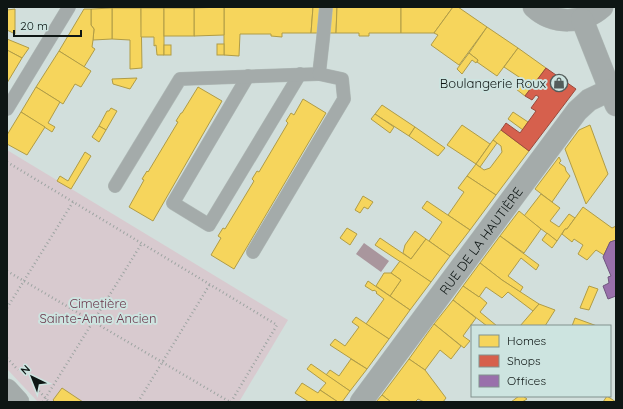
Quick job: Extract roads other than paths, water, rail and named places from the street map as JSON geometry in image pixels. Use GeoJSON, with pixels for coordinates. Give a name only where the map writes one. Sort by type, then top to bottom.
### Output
{"type":"FeatureCollection","features":[{"type":"Feature","properties":{"kind":"street"},"geometry":{"type":"LineString","coordinates":[[534,7],[546,15],[558,19],[573,20],[582,19],[602,7]]}},
{"type":"Feature","properties":{"kind":"street"},"geometry":{"type":"LineString","coordinates":[[582,19],[613,98]]}},
{"type":"Feature","properties":{"kind":"street","name":"RUE DE LA HAUTIÈRE"},"geometry":{"type":"LineString","coordinates":[[361,402],[577,111],[589,100],[613,98]]}},
{"type":"Feature","properties":{"kind":"street"},"geometry":{"type":"LineString","coordinates":[[7,390],[18,402]]}},
{"type":"Feature","properties":{"kind":"lane"},"geometry":{"type":"LineString","coordinates":[[7,109],[69,7]]}},
{"type":"Feature","properties":{"kind":"lane"},"geometry":{"type":"LineString","coordinates":[[319,74],[324,39],[326,7]]}},
{"type":"Feature","properties":{"kind":"lane"},"geometry":{"type":"LineString","coordinates":[[248,76],[173,203],[209,225],[300,74]]}},
{"type":"Feature","properties":{"kind":"lane"},"geometry":{"type":"LineString","coordinates":[[115,186],[180,79],[319,74],[342,79],[344,98],[253,252]]}},
{"type":"Feature","properties":{"kind":"place","name":"Boulangerie Roux"},"geometry":{"type":"Point","coordinates":[559,83]}},
{"type":"Feature","properties":{"kind":"park label","name":"Cimetière Sainte-Anne Ancien"},"geometry":{"type":"Point","coordinates":[98,310]}}]}
